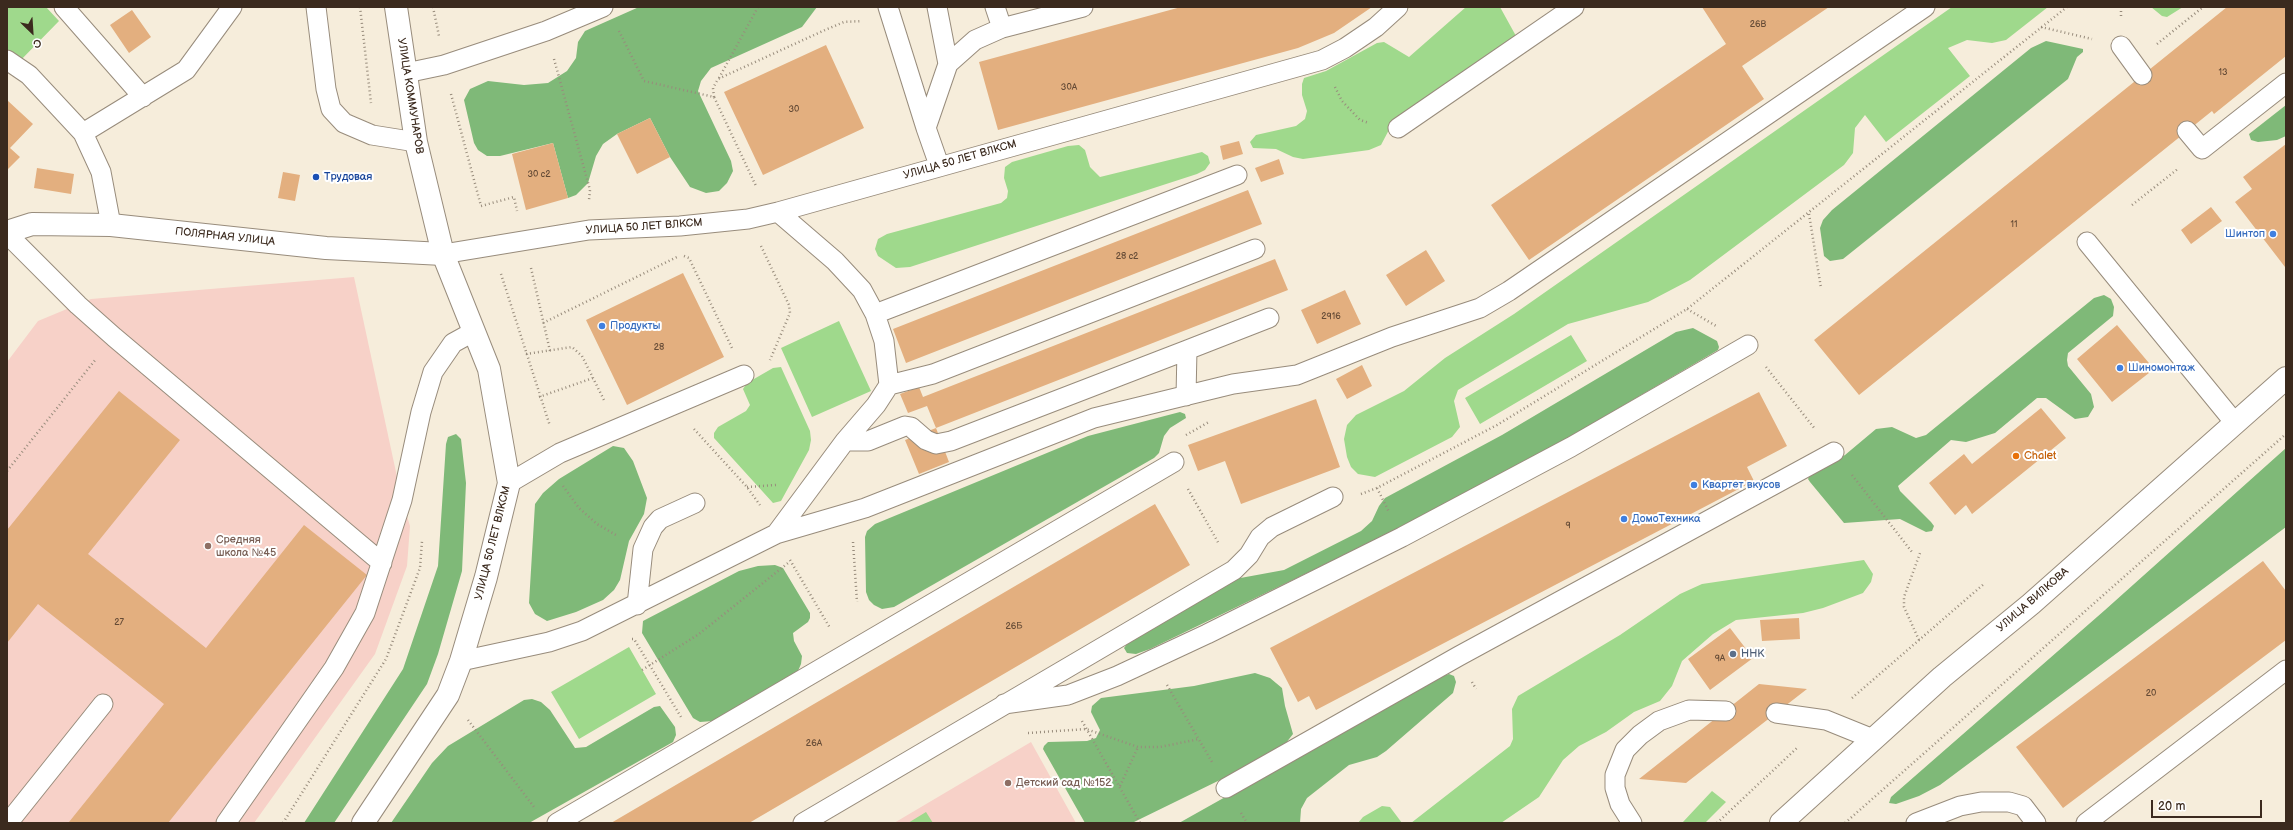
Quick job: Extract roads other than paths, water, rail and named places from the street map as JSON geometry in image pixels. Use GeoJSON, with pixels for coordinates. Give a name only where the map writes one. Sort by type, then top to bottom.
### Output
{"type":"FeatureCollection","features":[{"type":"Feature","properties":{"kind":"main road","name":"УЛИЦА КОММУНАРОВ"},"geometry":{"type":"LineString","coordinates":[[396,7],[416,142],[443,254]]}},
{"type":"Feature","properties":{"kind":"main road","name":"ПОЛЯРНАЯ УЛИЦА"},"geometry":{"type":"LineString","coordinates":[[7,233],[32,224],[111,225],[326,248],[443,254]]}},
{"type":"Feature","properties":{"kind":"main road","name":"УЛИЦА 50 ЛЕТ ВЛКСМ"},"geometry":{"type":"LineString","coordinates":[[363,823],[448,695],[461,661],[486,577],[509,483],[489,369],[443,254]]}},
{"type":"Feature","properties":{"kind":"main road","name":"УЛИЦА ВИЛКОВА"},"geometry":{"type":"LineString","coordinates":[[1781,823],[1942,677],[2031,604],[2286,378]]}},
{"type":"Feature","properties":{"kind":"lane"},"geometry":{"type":"LineString","coordinates":[[64,7],[143,97]]}},
{"type":"Feature","properties":{"kind":"lane"},"geometry":{"type":"LineString","coordinates":[[83,133],[186,70],[232,7]]}},
{"type":"Feature","properties":{"kind":"lane"},"geometry":{"type":"LineString","coordinates":[[316,7],[326,89],[331,109],[344,123],[372,135],[416,142]]}},
{"type":"Feature","properties":{"kind":"lane"},"geometry":{"type":"LineString","coordinates":[[406,73],[444,66],[546,32],[603,7]]}},
{"type":"Feature","properties":{"kind":"lane"},"geometry":{"type":"LineString","coordinates":[[888,7],[939,165]]}},
{"type":"Feature","properties":{"kind":"lane"},"geometry":{"type":"LineString","coordinates":[[926,128],[948,64],[938,7]]}},
{"type":"Feature","properties":{"kind":"lane"},"geometry":{"type":"LineString","coordinates":[[995,7],[1002,28]]}},
{"type":"Feature","properties":{"kind":"lane"},"geometry":{"type":"LineString","coordinates":[[1002,28],[1008,7]]}},
{"type":"Feature","properties":{"kind":"lane"},"geometry":{"type":"LineString","coordinates":[[948,64],[975,40],[1002,28],[1083,7]]}},
{"type":"Feature","properties":{"kind":"lane","name":"УЛИЦА 50 ЛЕТ ВЛКСМ"},"geometry":{"type":"LineString","coordinates":[[443,254],[589,230],[680,226],[748,219],[773,213],[939,165],[1322,60],[1346,48],[1376,27],[1398,7]]}},
{"type":"Feature","properties":{"kind":"lane"},"geometry":{"type":"LineString","coordinates":[[1398,128],[1574,7]]}},
{"type":"Feature","properties":{"kind":"lane"},"geometry":{"type":"LineString","coordinates":[[461,661],[549,642],[582,630],[637,605],[776,534],[865,508],[1094,418],[1233,384],[1297,375],[1392,337],[1480,308],[1522,282],[1925,7]]}},
{"type":"Feature","properties":{"kind":"lane"},"geometry":{"type":"LineString","coordinates":[[2120,46],[2138,69]]}},
{"type":"Feature","properties":{"kind":"lane"},"geometry":{"type":"LineString","coordinates":[[7,60],[29,75],[83,133],[101,172],[111,225]]}},
{"type":"Feature","properties":{"kind":"lane"},"geometry":{"type":"LineString","coordinates":[[2187,130],[2202,149],[2286,83]]}},
{"type":"Feature","properties":{"kind":"lane"},"geometry":{"type":"LineString","coordinates":[[875,314],[1237,175]]}},
{"type":"Feature","properties":{"kind":"lane"},"geometry":{"type":"LineString","coordinates":[[773,213],[835,261],[862,290],[875,314],[884,341],[888,385],[876,405],[845,441],[776,534]]}},
{"type":"Feature","properties":{"kind":"lane"},"geometry":{"type":"LineString","coordinates":[[7,233],[78,304],[114,337],[382,563]]}},
{"type":"Feature","properties":{"kind":"lane"},"geometry":{"type":"LineString","coordinates":[[2087,242],[2235,423]]}},
{"type":"Feature","properties":{"kind":"lane"},"geometry":{"type":"LineString","coordinates":[[888,385],[933,374],[1255,249]]}},
{"type":"Feature","properties":{"kind":"lane"},"geometry":{"type":"LineString","coordinates":[[845,441],[868,441],[905,426],[911,427],[926,440],[936,444],[950,441],[1269,318]]}},
{"type":"Feature","properties":{"kind":"lane"},"geometry":{"type":"LineString","coordinates":[[226,823],[334,668],[365,612],[402,500],[421,412],[433,372],[453,343],[473,332]]}},
{"type":"Feature","properties":{"kind":"lane"},"geometry":{"type":"LineString","coordinates":[[1004,704],[1068,695],[1153,660],[1409,534],[1571,447],[1748,345]]}},
{"type":"Feature","properties":{"kind":"lane"},"geometry":{"type":"LineString","coordinates":[[1186,396],[1187,350]]}},
{"type":"Feature","properties":{"kind":"lane"},"geometry":{"type":"LineString","coordinates":[[509,483],[560,453],[744,375]]}},
{"type":"Feature","properties":{"kind":"lane"},"geometry":{"type":"LineString","coordinates":[[1226,788],[1459,656],[1834,452]]}},
{"type":"Feature","properties":{"kind":"lane"},"geometry":{"type":"LineString","coordinates":[[557,823],[1174,462]]}},
{"type":"Feature","properties":{"kind":"lane"},"geometry":{"type":"LineString","coordinates":[[803,823],[1234,570],[1249,555],[1260,537],[1272,527],[1333,497]]}},
{"type":"Feature","properties":{"kind":"lane"},"geometry":{"type":"LineString","coordinates":[[637,605],[643,549],[653,527],[660,519],[695,503]]}},
{"type":"Feature","properties":{"kind":"lane"},"geometry":{"type":"LineString","coordinates":[[2086,823],[2286,670]]}},
{"type":"Feature","properties":{"kind":"lane"},"geometry":{"type":"LineString","coordinates":[[8,823],[103,704]]}},
{"type":"Feature","properties":{"kind":"lane"},"geometry":{"type":"LineString","coordinates":[[1632,823],[1620,804],[1615,788],[1615,775],[1625,750],[1640,734],[1659,721],[1689,710],[1726,711]]}},
{"type":"Feature","properties":{"kind":"lane"},"geometry":{"type":"LineString","coordinates":[[1776,713],[1826,720],[1873,739]]}},
{"type":"Feature","properties":{"kind":"lane"},"geometry":{"type":"LineString","coordinates":[[1916,823],[1960,806],[1981,802],[2009,802],[2023,806],[2036,823]]}},
{"type":"Feature","properties":{"kind":"place","name":"Трудовая"},"geometry":{"type":"Point","coordinates":[316,177]}},
{"type":"Feature","properties":{"kind":"place","name":"Шинтоп"},"geometry":{"type":"Point","coordinates":[2273,234]}},
{"type":"Feature","properties":{"kind":"place","name":"Продукты"},"geometry":{"type":"Point","coordinates":[602,326]}},
{"type":"Feature","properties":{"kind":"place","name":"Шиномонтаж"},"geometry":{"type":"Point","coordinates":[2120,368]}},
{"type":"Feature","properties":{"kind":"place","name":"Chalet"},"geometry":{"type":"Point","coordinates":[2016,456]}},
{"type":"Feature","properties":{"kind":"place","name":"Квартет вкусов"},"geometry":{"type":"Point","coordinates":[1694,485]}},
{"type":"Feature","properties":{"kind":"place","name":"ДомоТехника"},"geometry":{"type":"Point","coordinates":[1624,519]}},
{"type":"Feature","properties":{"kind":"place","name":"Средняя школа №45"},"geometry":{"type":"Point","coordinates":[208,546]}},
{"type":"Feature","properties":{"kind":"place","name":"ННК"},"geometry":{"type":"Point","coordinates":[1733,654]}},
{"type":"Feature","properties":{"kind":"place","name":"Детский сад №152"},"geometry":{"type":"Point","coordinates":[1008,783]}}]}
